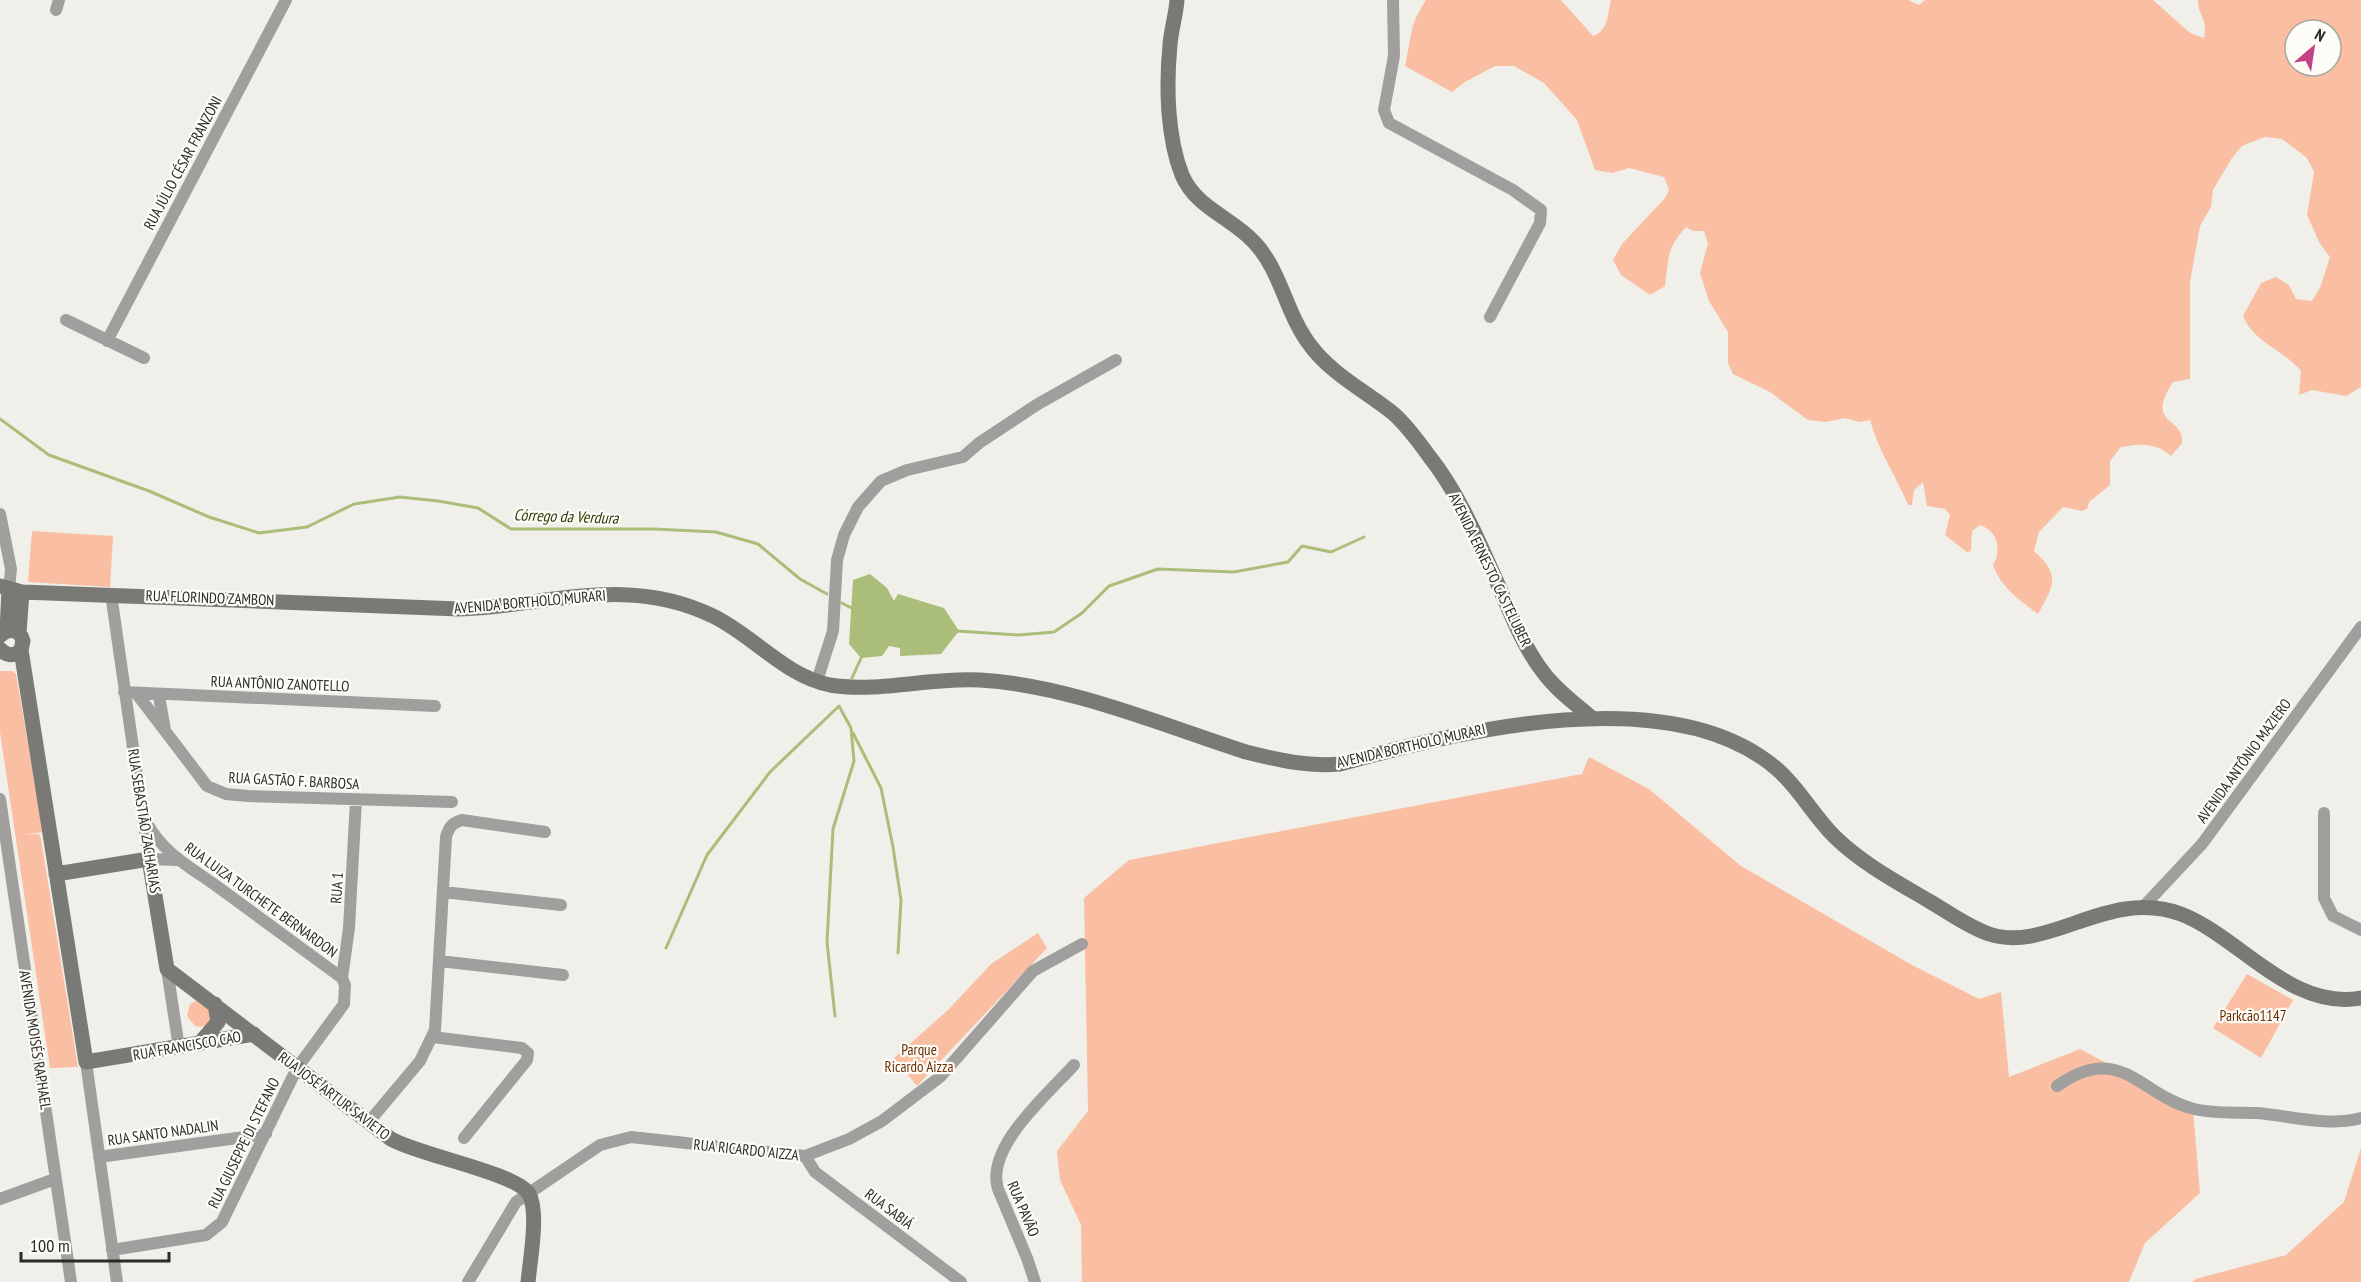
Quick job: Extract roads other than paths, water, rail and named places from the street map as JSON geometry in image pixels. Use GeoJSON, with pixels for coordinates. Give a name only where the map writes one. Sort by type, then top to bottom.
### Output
{"type":"FeatureCollection","features":[{"type":"Feature","properties":{"kind":"main road","name":"AVENIDA ERNESTO CASTELUBER"},"geometry":{"type":"LineString","coordinates":[[1177,0],[1168,68],[1171,122],[1175,151],[1190,192],[1205,206],[1242,230],[1256,243],[1265,255],[1298,327],[1310,346],[1335,369],[1395,415],[1430,457],[1462,509],[1517,632],[1558,690],[1593,719]]}},
{"type":"Feature","properties":{"kind":"main road","name":"RUA FLORINDO ZAMBON"},"geometry":{"type":"LineString","coordinates":[[10,585],[111,594],[421,608]]}},
{"type":"Feature","properties":{"kind":"main road"},"geometry":{"type":"LineString","coordinates":[[10,585],[8,633],[23,641],[21,650],[86,1062]]}},
{"type":"Feature","properties":{"kind":"main road","name":"AVENIDA BORTHOLO MURARI"},"geometry":{"type":"LineString","coordinates":[[421,608],[484,608],[591,594],[654,598],[695,608],[715,617],[755,642],[788,667],[817,681],[848,686],[979,680],[1044,690],[1092,702],[1246,752],[1280,761],[1321,766],[1340,764],[1469,731],[1545,721],[1593,719],[1687,727],[1721,736],[1745,747],[1778,770],[1835,837],[1856,855],[1972,927],[1994,936],[2014,938],[2031,935],[2123,908],[2144,906]]}},
{"type":"Feature","properties":{"kind":"main road"},"geometry":{"type":"LineString","coordinates":[[0,650],[11,655],[21,650]]}},
{"type":"Feature","properties":{"kind":"main road"},"geometry":{"type":"LineString","coordinates":[[56,874],[149,859]]}},
{"type":"Feature","properties":{"kind":"main road","name":"RUA SEBASTIÃO ZACHARIAS"},"geometry":{"type":"LineString","coordinates":[[149,859],[167,969]]}},
{"type":"Feature","properties":{"kind":"main road"},"geometry":{"type":"LineString","coordinates":[[2144,906],[2182,915],[2301,989],[2346,1001],[2361,998]]}},
{"type":"Feature","properties":{"kind":"main road","name":"RUA JOSÉ ARTUR SAVIETO"},"geometry":{"type":"LineString","coordinates":[[167,969],[368,1123],[408,1149],[502,1177],[524,1190]]}},
{"type":"Feature","properties":{"kind":"main road"},"geometry":{"type":"LineString","coordinates":[[199,1044],[218,1022],[215,1004]]}},
{"type":"Feature","properties":{"kind":"main road","name":"RUA FRANCISCO CAO"},"geometry":{"type":"LineString","coordinates":[[86,1062],[254,1034]]}},
{"type":"Feature","properties":{"kind":"main road"},"geometry":{"type":"LineString","coordinates":[[524,1190],[532,1206],[528,1282]]}},
{"type":"Feature","properties":{"kind":"street","name":"RUA JÚLIO CÉSAR FRANZONI"},"geometry":{"type":"LineString","coordinates":[[107,341],[286,0]]}},
{"type":"Feature","properties":{"kind":"street"},"geometry":{"type":"LineString","coordinates":[[1393,0],[1394,56],[1384,110],[1389,123],[1513,190],[1541,210],[1540,223],[1490,317]]}},
{"type":"Feature","properties":{"kind":"street"},"geometry":{"type":"LineString","coordinates":[[66,320],[144,358]]}},
{"type":"Feature","properties":{"kind":"street"},"geometry":{"type":"LineString","coordinates":[[817,681],[833,631],[837,560],[844,535],[858,507],[881,481],[907,470],[963,457],[979,443],[1038,404],[1116,360]]}},
{"type":"Feature","properties":{"kind":"street"},"geometry":{"type":"LineString","coordinates":[[0,514],[10,585]]}},
{"type":"Feature","properties":{"kind":"street","name":"RUA SEBASTIÃO ZACHARIAS"},"geometry":{"type":"LineString","coordinates":[[111,594],[131,693],[142,816],[149,859]]}},
{"type":"Feature","properties":{"kind":"street","name":"AVENIDA ANTÔNIO MAZIERO"},"geometry":{"type":"LineString","coordinates":[[2144,906],[2202,844],[2361,627]]}},
{"type":"Feature","properties":{"kind":"street","name":"RUA ANTÔNIO ZANOTELLO"},"geometry":{"type":"LineString","coordinates":[[131,693],[159,696],[435,706]]}},
{"type":"Feature","properties":{"kind":"street","name":"RUA GASTÃO F. BARBOSA"},"geometry":{"type":"LineString","coordinates":[[131,693],[165,730],[197,776],[216,791],[248,796],[452,802]]}},
{"type":"Feature","properties":{"kind":"street"},"geometry":{"type":"LineString","coordinates":[[159,696],[165,730]]}},
{"type":"Feature","properties":{"kind":"street","name":"AVENIDA MOISÉS RAPHAEL"},"geometry":{"type":"LineString","coordinates":[[0,799],[70,1282]]}},
{"type":"Feature","properties":{"kind":"street","name":"RUA 1"},"geometry":{"type":"LineString","coordinates":[[342,978],[349,928],[356,800]]}},
{"type":"Feature","properties":{"kind":"street"},"geometry":{"type":"LineString","coordinates":[[2324,813],[2324,898],[2333,916],[2361,930]]}},
{"type":"Feature","properties":{"kind":"street","name":"RUA LUIZA TURCHETE BERNARDON"},"geometry":{"type":"LineString","coordinates":[[142,816],[152,833],[177,860],[207,878],[342,978]]}},
{"type":"Feature","properties":{"kind":"street"},"geometry":{"type":"LineString","coordinates":[[368,1123],[420,1061],[432,1036],[437,1014],[446,837],[454,822],[462,820],[545,832]]}},
{"type":"Feature","properties":{"kind":"street"},"geometry":{"type":"LineString","coordinates":[[149,859],[177,860]]}},
{"type":"Feature","properties":{"kind":"street"},"geometry":{"type":"LineString","coordinates":[[0,896],[13,891]]}},
{"type":"Feature","properties":{"kind":"street"},"geometry":{"type":"LineString","coordinates":[[443,892],[561,905]]}},
{"type":"Feature","properties":{"kind":"street","name":"RUA RICARDO AIZZA"},"geometry":{"type":"LineString","coordinates":[[468,1282],[524,1190],[586,1152],[621,1139],[639,1138],[805,1156],[849,1139],[903,1107],[940,1077],[1033,971],[1082,944]]}},
{"type":"Feature","properties":{"kind":"street"},"geometry":{"type":"LineString","coordinates":[[440,961],[563,975]]}},
{"type":"Feature","properties":{"kind":"street","name":"RUA SEBASTIÃO ZACHARIAS"},"geometry":{"type":"LineString","coordinates":[[167,969],[179,1048]]}},
{"type":"Feature","properties":{"kind":"street","name":"RUA GIUSEPPE DI STEFANO"},"geometry":{"type":"LineString","coordinates":[[112,1250],[206,1235],[222,1222],[297,1068],[344,1004],[345,985],[342,978]]}},
{"type":"Feature","properties":{"kind":"street"},"geometry":{"type":"LineString","coordinates":[[432,1036],[522,1048],[528,1053],[527,1060],[464,1138]]}},
{"type":"Feature","properties":{"kind":"street"},"geometry":{"type":"LineString","coordinates":[[86,1062],[117,1282]]}},
{"type":"Feature","properties":{"kind":"street","name":"RUA PAVÃO"},"geometry":{"type":"LineString","coordinates":[[1035,1282],[1028,1258],[994,1179],[996,1167],[1011,1136],[1074,1065]]}},
{"type":"Feature","properties":{"kind":"street"},"geometry":{"type":"LineString","coordinates":[[2057,1086],[2072,1076],[2110,1069],[2124,1071],[2174,1101],[2193,1109],[2259,1113],[2321,1123],[2361,1118]]}},
{"type":"Feature","properties":{"kind":"street","name":"RUA SANTO NADALIN"},"geometry":{"type":"LineString","coordinates":[[99,1157],[266,1134]]}},
{"type":"Feature","properties":{"kind":"street","name":"RUA SABIÁ"},"geometry":{"type":"LineString","coordinates":[[805,1156],[815,1172],[961,1282]]}},
{"type":"Feature","properties":{"kind":"street"},"geometry":{"type":"LineString","coordinates":[[0,1199],[55,1179]]}},
{"type":"Feature","properties":{"kind":"waterway","name":"Córrego da Verdura"},"geometry":{"type":"LineString","coordinates":[[0,419],[49,455],[149,491],[209,517],[259,533],[307,527],[354,504],[400,497],[438,501],[478,508],[511,529],[654,529],[716,532],[758,544],[800,579],[827,594]]}},
{"type":"Feature","properties":{"kind":"waterway"},"geometry":{"type":"LineString","coordinates":[[957,631],[1019,635],[1054,632],[1082,613],[1109,586],[1158,569],[1234,572],[1288,562],[1302,546],[1331,552],[1364,537]]}},
{"type":"Feature","properties":{"kind":"waterway","name":"Córrego da Verdura"},"geometry":{"type":"LineString","coordinates":[[842,603],[855,610]]}},
{"type":"Feature","properties":{"kind":"waterway"},"geometry":{"type":"LineString","coordinates":[[852,678],[862,656]]}},
{"type":"Feature","properties":{"kind":"waterway"},"geometry":{"type":"LineString","coordinates":[[666,948],[707,855],[770,772],[839,706],[851,728],[854,761],[833,829],[827,942],[835,1016]]}},
{"type":"Feature","properties":{"kind":"waterway"},"geometry":{"type":"LineString","coordinates":[[853,733],[881,788],[901,900],[898,953]]}},
{"type":"Feature","properties":{"kind":"park label","name":"Parkcão1147"},"geometry":{"type":"Point","coordinates":[2253,1016]}},
{"type":"Feature","properties":{"kind":"park label","name":"Parque Ricardo Aizza"},"geometry":{"type":"Point","coordinates":[919,1058]}}]}
